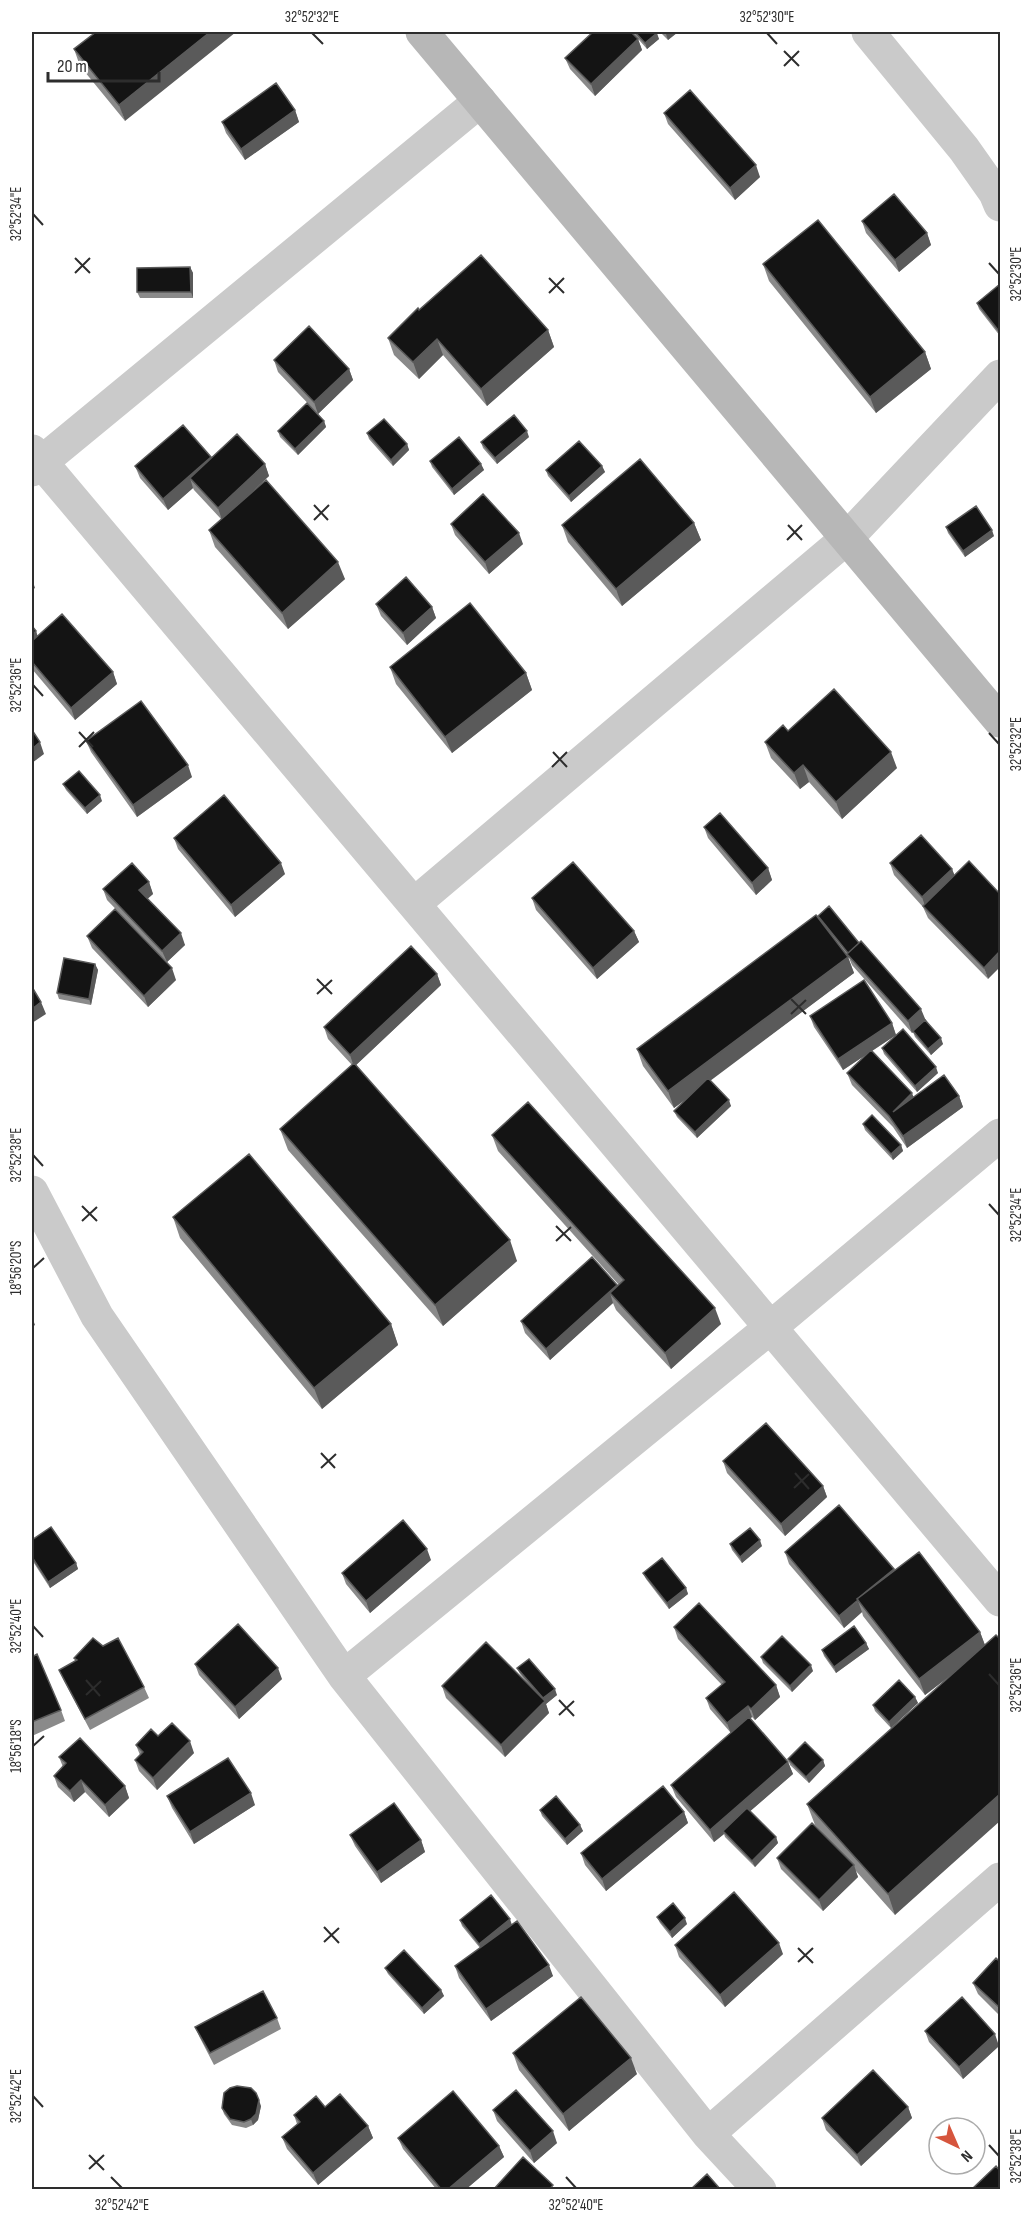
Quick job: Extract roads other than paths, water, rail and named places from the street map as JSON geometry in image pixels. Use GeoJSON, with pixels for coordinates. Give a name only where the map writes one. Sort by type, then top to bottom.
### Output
{"type":"FeatureCollection","features":[{"type":"Feature","properties":{"kind":"street"},"geometry":{"type":"LineString","coordinates":[[422,32],[1000,721]]}},
{"type":"Feature","properties":{"kind":"street"},"geometry":{"type":"LineString","coordinates":[[868,32],[964,149],[995,193],[1000,205]]}},
{"type":"Feature","properties":{"kind":"street"},"geometry":{"type":"LineString","coordinates":[[480,101],[35,461],[414,904],[1000,1600]]}},
{"type":"Feature","properties":{"kind":"street"},"geometry":{"type":"LineString","coordinates":[[414,904],[847,538],[1000,376]]}},
{"type":"Feature","properties":{"kind":"street"},"geometry":{"type":"LineString","coordinates":[[344,1676],[771,1327],[1000,1135]]}},
{"type":"Feature","properties":{"kind":"street"},"geometry":{"type":"LineString","coordinates":[[32,1192],[97,1316],[344,1676],[708,2133],[760,2190]]}},
{"type":"Feature","properties":{"kind":"street"},"geometry":{"type":"LineString","coordinates":[[708,2133],[1000,1879]]}}]}
